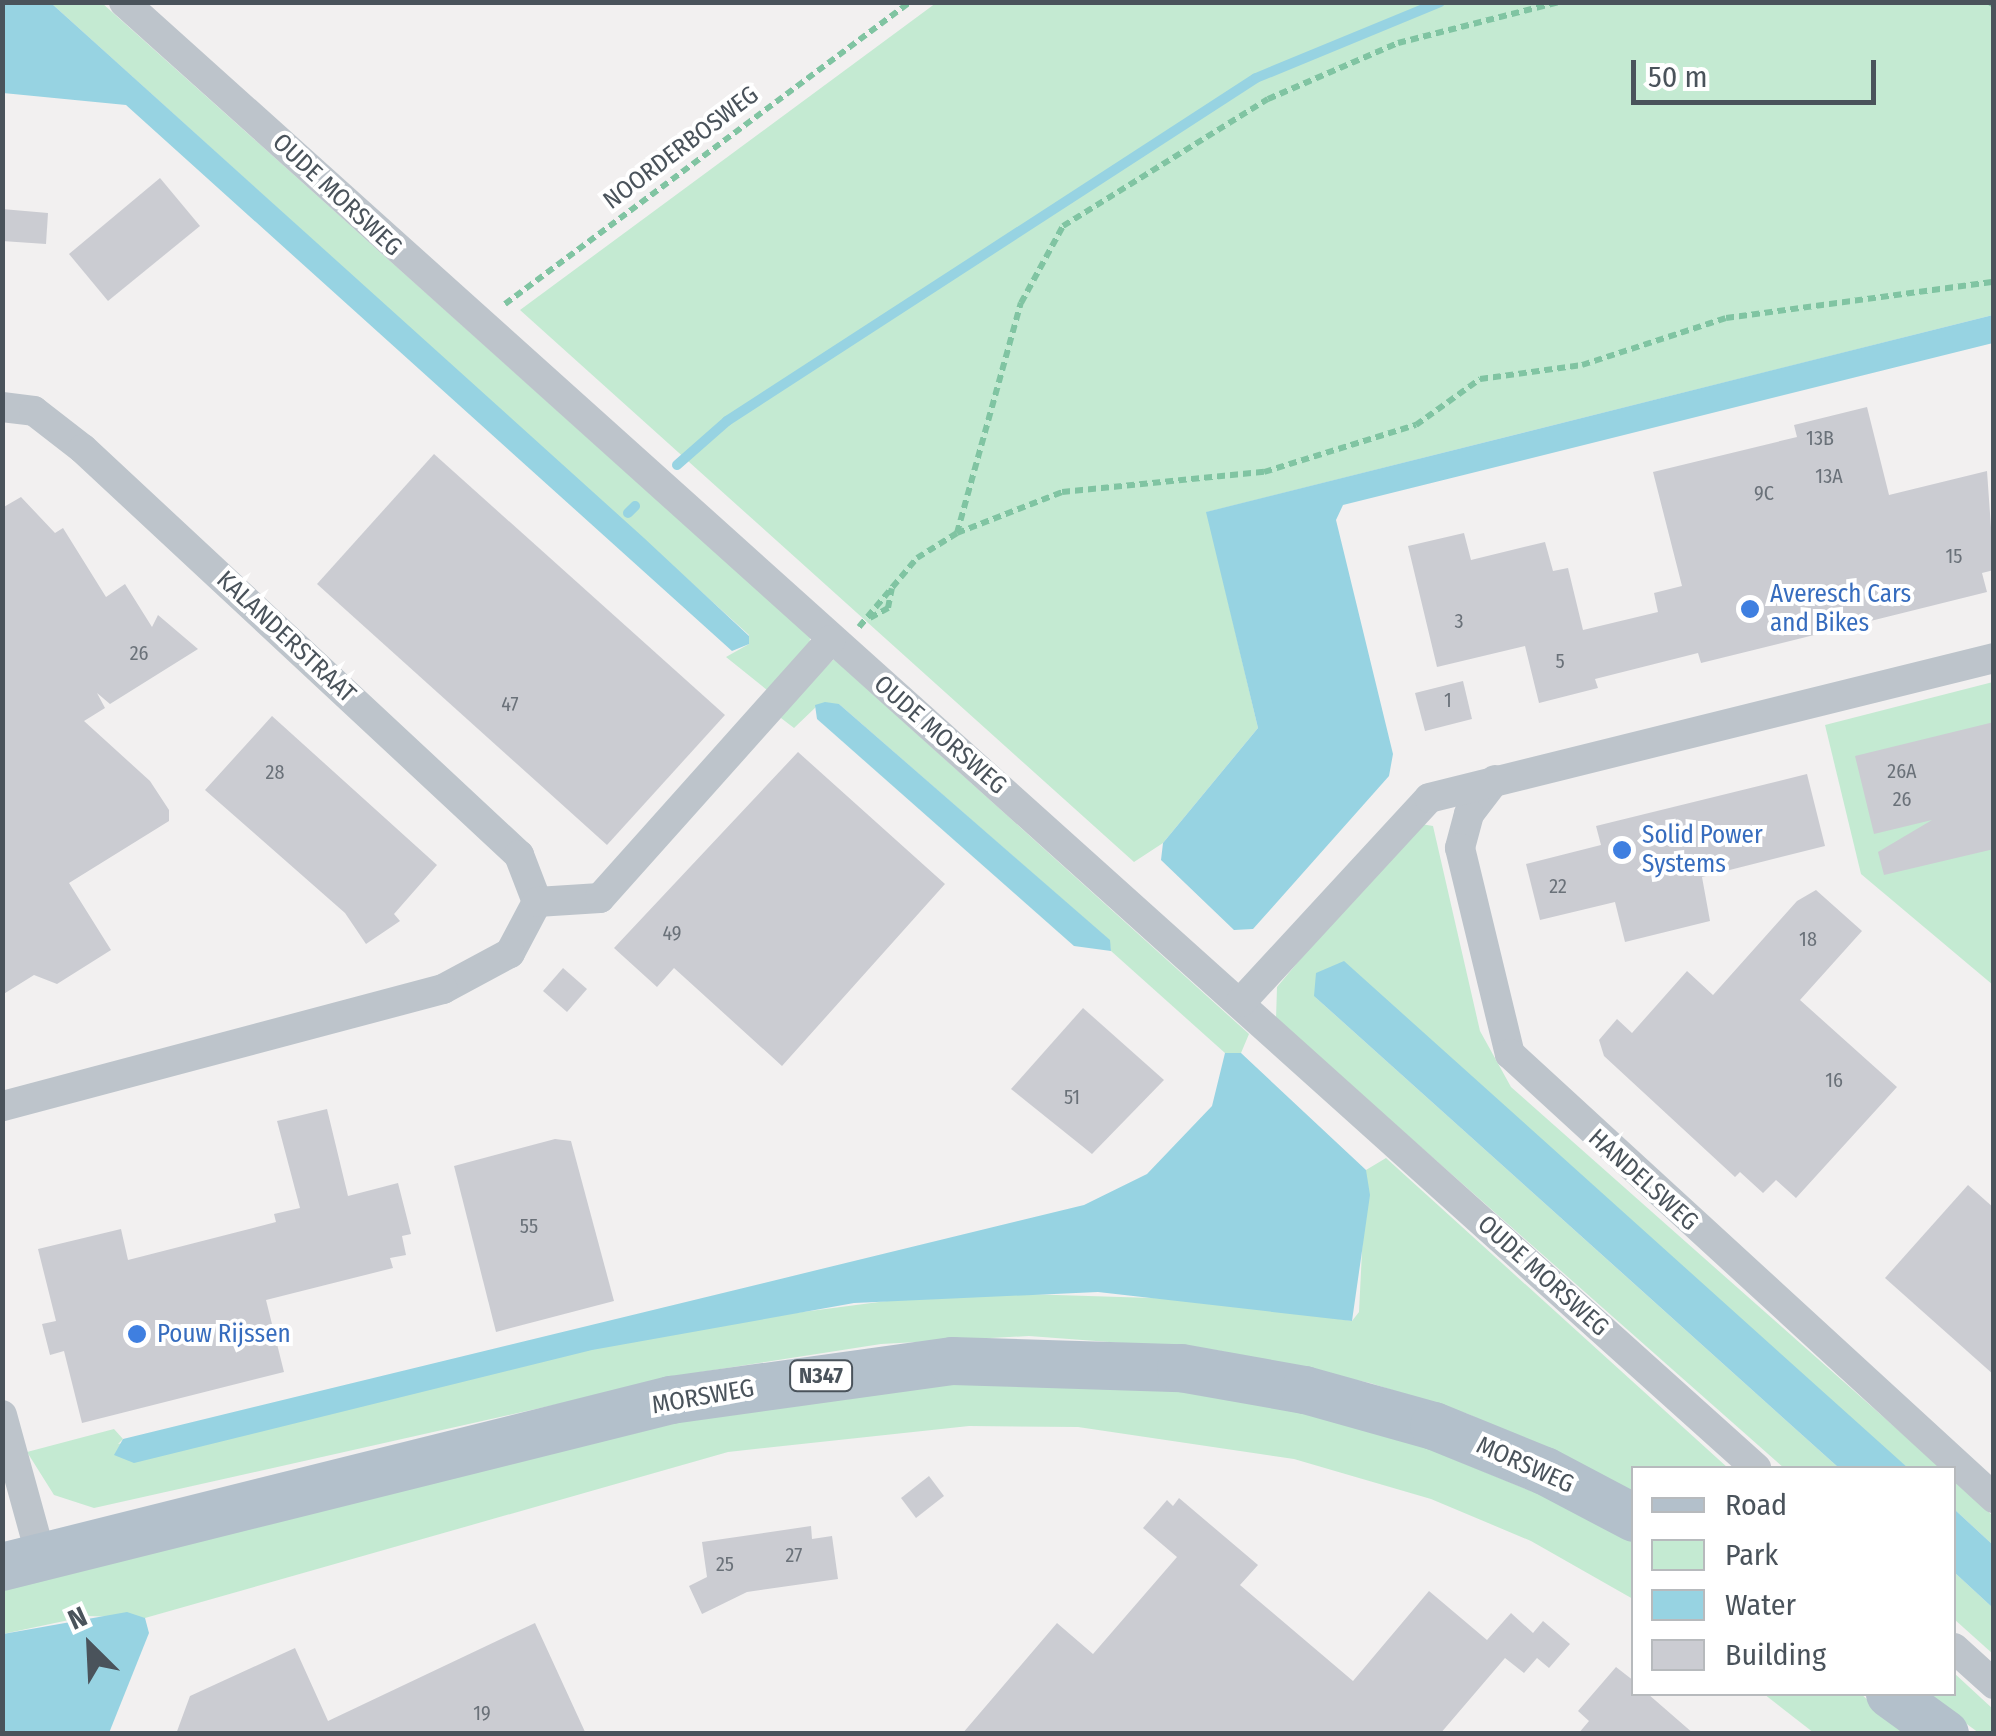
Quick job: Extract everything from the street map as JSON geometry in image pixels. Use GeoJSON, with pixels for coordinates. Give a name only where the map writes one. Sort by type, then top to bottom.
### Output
{"type":"FeatureCollection","features":[{"type":"Feature","properties":{"kind":"main road","name":"MORSWEG"},"geometry":{"type":"LineString","coordinates":[[22,1562],[671,1400],[970,1360],[1180,1368],[1305,1390],[1434,1426],[1545,1470],[1631,1516]]}},
{"type":"Feature","properties":{"kind":"main road"},"geometry":{"type":"LineString","coordinates":[[1893,1696],[1945,1734]]}},
{"type":"Feature","properties":{"kind":"street","name":"OUDE MORSWEG"},"geometry":{"type":"LineString","coordinates":[[124,2],[476,325],[1240,1002],[1754,1466]]}},
{"type":"Feature","properties":{"kind":"street","name":"KALANDERSTRAAT"},"geometry":{"type":"LineString","coordinates":[[2,407],[34,411],[127,490],[519,855],[537,902]]}},
{"type":"Feature","properties":{"kind":"street"},"geometry":{"type":"LineString","coordinates":[[2,1106],[444,990],[510,953],[537,902],[600,898],[831,640]]}},
{"type":"Feature","properties":{"kind":"street"},"geometry":{"type":"LineString","coordinates":[[1240,1002],[1429,798],[1994,658]]}},
{"type":"Feature","properties":{"kind":"street","name":"HANDELSWEG"},"geometry":{"type":"LineString","coordinates":[[1494,780],[1469,814],[1460,848],[1510,1054],[1994,1498]]}},
{"type":"Feature","properties":{"kind":"street"},"geometry":{"type":"LineString","coordinates":[[2,1415],[22,1562]]}},
{"type":"Feature","properties":{"kind":"street"},"geometry":{"type":"LineString","coordinates":[[1956,1650],[1994,1684]]}},
{"type":"Feature","properties":{"kind":"path","name":"NOORDERBOSWEG"},"geometry":{"type":"LineString","coordinates":[[476,325],[910,2]]}},
{"type":"Feature","properties":{"kind":"path"},"geometry":{"type":"LineString","coordinates":[[956,533],[1021,303],[1062,226],[1268,99],[1398,44],[1559,2]]}},
{"type":"Feature","properties":{"kind":"path"},"geometry":{"type":"LineString","coordinates":[[868,618],[917,558],[956,533],[1062,492],[1264,472],[1416,425],[1480,379],[1582,365],[1726,318],[1994,282]]}},
{"type":"Feature","properties":{"kind":"path"},"geometry":{"type":"LineString","coordinates":[[831,640],[888,608],[892,588]]}},
{"type":"Feature","properties":{"kind":"green space"},"geometry":{"type":"Polygon","coordinates":[[[51,3],[102,3],[810,637],[809,654],[772,694],[726,657],[749,644],[749,635],[51,3]]]}},
{"type":"Feature","properties":{"kind":"green space"},"geometry":{"type":"Polygon","coordinates":[[[936,3],[1993,3],[1993,315],[1207,512],[1258,728],[1163,843],[1134,862],[520,310],[936,3]]]}},
{"type":"Feature","properties":{"kind":"green space"},"geometry":{"type":"Polygon","coordinates":[[[834,659],[1249,1034],[1241,1053],[1225,1053],[1111,951],[1109,940],[839,704],[817,706],[794,728],[777,715],[834,659]]]}},
{"type":"Feature","properties":{"kind":"green space"},"geometry":{"type":"Polygon","coordinates":[[[1993,682],[1993,985],[1861,874],[1825,725],[1993,682]]]}},
{"type":"Feature","properties":{"kind":"green space"},"geometry":{"type":"Polygon","coordinates":[[[1415,823],[1433,826],[1480,1031],[1511,1087],[1939,1466],[1905,1466],[1314,996],[1837,1466],[1782,1466],[1276,1019],[1277,987],[1415,823]]]}},
{"type":"Feature","properties":{"kind":"green space"},"geometry":{"type":"Polygon","coordinates":[[[1386,1158],[1726,1466],[1631,1466],[1631,1492],[1468,1414],[1370,1383],[1216,1350],[1029,1336],[881,1344],[701,1372],[94,1508],[54,1495],[27,1452],[114,1429],[123,1439],[118,1444],[726,1322],[956,1292],[1217,1300],[1352,1321],[1359,1312],[1366,1170],[1386,1158]]]}},
{"type":"Feature","properties":{"kind":"green space"},"geometry":{"type":"Polygon","coordinates":[[[1072,1371],[1337,1411],[1631,1532],[1631,1598],[1531,1541],[1431,1499],[1294,1459],[1078,1427],[969,1426],[728,1452],[145,1618],[88,1616],[3,1634],[3,1586],[719,1403],[1072,1371]]]}},
{"type":"Feature","properties":{"kind":"green space"},"geometry":{"type":"Polygon","coordinates":[[[1956,1482],[1993,1516],[1993,1545],[1956,1511],[1956,1482]]]}},
{"type":"Feature","properties":{"kind":"green space"},"geometry":{"type":"Polygon","coordinates":[[[1956,1574],[1993,1608],[1993,1654],[1956,1621],[1956,1574]]]}},
{"type":"Feature","properties":{"kind":"green space"},"geometry":{"type":"Polygon","coordinates":[[[1956,1675],[1993,1709],[1993,1733],[1979,1733],[1929,1696],[1956,1696],[1956,1675]]]}},
{"type":"Feature","properties":{"kind":"green space"},"geometry":{"type":"Polygon","coordinates":[[[1767,1696],[1863,1696],[1906,1733],[1814,1733],[1767,1696]]]}},
{"type":"Feature","properties":{"kind":"water"},"geometry":{"type":"Polygon","coordinates":[[[51,3],[644,538],[749,636],[749,644],[732,651],[126,105],[3,93],[3,5],[51,3]]]}},
{"type":"Feature","properties":{"kind":"water"},"geometry":{"type":"Polygon","coordinates":[[[1993,315],[1993,343],[1343,505],[1336,520],[1393,754],[1389,776],[1253,929],[1234,930],[1161,860],[1163,843],[1258,728],[1206,512],[1993,315]]]}},
{"type":"Feature","properties":{"kind":"water"},"geometry":{"type":"Polygon","coordinates":[[[839,704],[1110,940],[1111,951],[1074,946],[817,719],[815,705],[839,704]]]}},
{"type":"Feature","properties":{"kind":"water"},"geometry":{"type":"Polygon","coordinates":[[[1344,961],[1906,1466],[1837,1466],[1314,996],[1316,973],[1344,961]]]}},
{"type":"Feature","properties":{"kind":"water"},"geometry":{"type":"Polygon","coordinates":[[[1225,1053],[1241,1053],[1366,1170],[1370,1195],[1352,1321],[1098,1292],[854,1303],[592,1350],[134,1463],[114,1455],[123,1439],[1084,1205],[1147,1174],[1212,1106],[1225,1053]]]}},
{"type":"Feature","properties":{"kind":"water"},"geometry":{"type":"Polygon","coordinates":[[[1956,1511],[1993,1545],[1993,1608],[1956,1574],[1956,1511]]]}},
{"type":"Feature","properties":{"kind":"water"},"geometry":{"type":"Polygon","coordinates":[[[127,1612],[145,1618],[149,1633],[109,1733],[3,1733],[3,1634],[127,1612]]]}},
{"type":"Feature","properties":{"kind":"building"},"geometry":{"type":"Polygon","coordinates":[[[160,178],[200,226],[108,301],[69,254],[160,178]]]}},
{"type":"Feature","properties":{"kind":"building"},"geometry":{"type":"Polygon","coordinates":[[[2,209],[48,213],[46,244],[2,241],[2,209]]]}},
{"type":"Feature","properties":{"kind":"building"},"geometry":{"type":"Polygon","coordinates":[[[1867,407],[1889,495],[1987,471],[1994,570],[1982,573],[1987,592],[1701,663],[1698,653],[1595,679],[1598,688],[1539,703],[1525,646],[1437,667],[1408,546],[1464,533],[1471,560],[1545,542],[1553,571],[1568,568],[1583,630],[1658,612],[1654,593],[1682,586],[1653,472],[1797,437],[1794,425],[1867,407]]]}},
{"type":"Feature","properties":{"kind":"building"},"geometry":{"type":"Polygon","coordinates":[[[434,454],[725,715],[607,845],[317,584],[434,454]]]}},
{"type":"Feature","properties":{"kind":"building"},"geometry":{"type":"Polygon","coordinates":[[[21,497],[55,533],[63,528],[106,597],[125,584],[152,627],[158,615],[198,649],[110,704],[97,693],[105,708],[84,721],[150,781],[169,810],[169,821],[69,883],[111,950],[57,984],[34,975],[2,995],[2,508],[21,497]]]}},
{"type":"Feature","properties":{"kind":"building"},"geometry":{"type":"Polygon","coordinates":[[[1463,681],[1472,719],[1425,731],[1415,693],[1463,681]]]}},
{"type":"Feature","properties":{"kind":"building"},"geometry":{"type":"Polygon","coordinates":[[[272,716],[437,865],[394,914],[400,921],[366,944],[345,913],[205,790],[272,716]]]}},
{"type":"Feature","properties":{"kind":"building"},"geometry":{"type":"Polygon","coordinates":[[[1994,722],[1994,849],[1884,875],[1878,852],[1932,820],[1874,834],[1855,756],[1994,722]]]}},
{"type":"Feature","properties":{"kind":"building"},"geometry":{"type":"Polygon","coordinates":[[[798,752],[945,884],[782,1066],[674,968],[657,987],[614,948],[798,752]]]}},
{"type":"Feature","properties":{"kind":"building"},"geometry":{"type":"Polygon","coordinates":[[[1807,774],[1825,846],[1702,877],[1710,921],[1625,942],[1615,902],[1540,920],[1526,864],[1601,845],[1596,826],[1807,774]]]}},
{"type":"Feature","properties":{"kind":"building"},"geometry":{"type":"Polygon","coordinates":[[[1816,890],[1862,931],[1800,1000],[1897,1087],[1796,1198],[1776,1180],[1763,1193],[1740,1172],[1735,1177],[1604,1056],[1599,1040],[1617,1019],[1632,1033],[1687,971],[1713,995],[1797,901],[1816,890]]]}},
{"type":"Feature","properties":{"kind":"building"},"geometry":{"type":"Polygon","coordinates":[[[563,968],[587,989],[567,1012],[543,991],[563,968]]]}},
{"type":"Feature","properties":{"kind":"building"},"geometry":{"type":"Polygon","coordinates":[[[1083,1008],[1164,1080],[1092,1154],[1011,1089],[1083,1008]]]}},
{"type":"Feature","properties":{"kind":"building"},"geometry":{"type":"Polygon","coordinates":[[[327,1109],[348,1196],[398,1183],[411,1234],[402,1236],[406,1255],[390,1258],[393,1268],[266,1300],[284,1372],[82,1423],[64,1351],[50,1355],[42,1324],[56,1321],[38,1249],[121,1229],[128,1260],[276,1222],[274,1214],[300,1208],[277,1121],[327,1109]]]}},
{"type":"Feature","properties":{"kind":"building"},"geometry":{"type":"Polygon","coordinates":[[[555,1139],[571,1141],[614,1301],[496,1332],[454,1166],[555,1139]]]}},
{"type":"Feature","properties":{"kind":"building"},"geometry":{"type":"Polygon","coordinates":[[[1968,1185],[1994,1208],[1994,1375],[1885,1278],[1968,1185]]]}},
{"type":"Feature","properties":{"kind":"building"},"geometry":{"type":"Polygon","coordinates":[[[929,1476],[944,1496],[916,1518],[901,1498],[929,1476]]]}},
{"type":"Feature","properties":{"kind":"building"},"geometry":{"type":"Polygon","coordinates":[[[1179,1498],[1258,1565],[1240,1585],[1353,1681],[1429,1591],[1487,1640],[1511,1613],[1533,1633],[1543,1621],[1570,1644],[1549,1668],[1537,1658],[1524,1673],[1505,1658],[1440,1734],[962,1734],[1057,1623],[1093,1654],[1177,1557],[1143,1528],[1167,1500],[1173,1506],[1179,1498]]]}},
{"type":"Feature","properties":{"kind":"building"},"geometry":{"type":"Polygon","coordinates":[[[811,1526],[812,1539],[832,1536],[838,1579],[747,1592],[702,1614],[689,1586],[707,1577],[702,1542],[811,1526]]]}},
{"type":"Feature","properties":{"kind":"building"},"geometry":{"type":"Polygon","coordinates":[[[535,1623],[586,1734],[176,1734],[190,1696],[295,1648],[328,1721],[535,1623]]]}},
{"type":"Feature","properties":{"kind":"building"},"geometry":{"type":"Polygon","coordinates":[[[1616,1667],[1631,1679],[1631,1696],[1650,1696],[1694,1734],[1578,1734],[1589,1721],[1578,1711],[1616,1667]]]}},
{"type":"Feature","properties":{"kind":"waterway"},"geometry":{"type":"LineString","coordinates":[[677,465],[727,421],[1256,78],[1440,2]]}},
{"type":"Feature","properties":{"kind":"waterway"},"geometry":{"type":"LineString","coordinates":[[628,513],[635,506]]}},
{"type":"Feature","properties":{"kind":"place","name":"Averesch Cars and Bikes"},"geometry":{"type":"Point","coordinates":[1750,609]}},
{"type":"Feature","properties":{"kind":"place","name":"Solid Power Systems"},"geometry":{"type":"Point","coordinates":[1622,850]}},
{"type":"Feature","properties":{"kind":"place","name":"Pouw Rijssen"},"geometry":{"type":"Point","coordinates":[137,1334]}}]}
